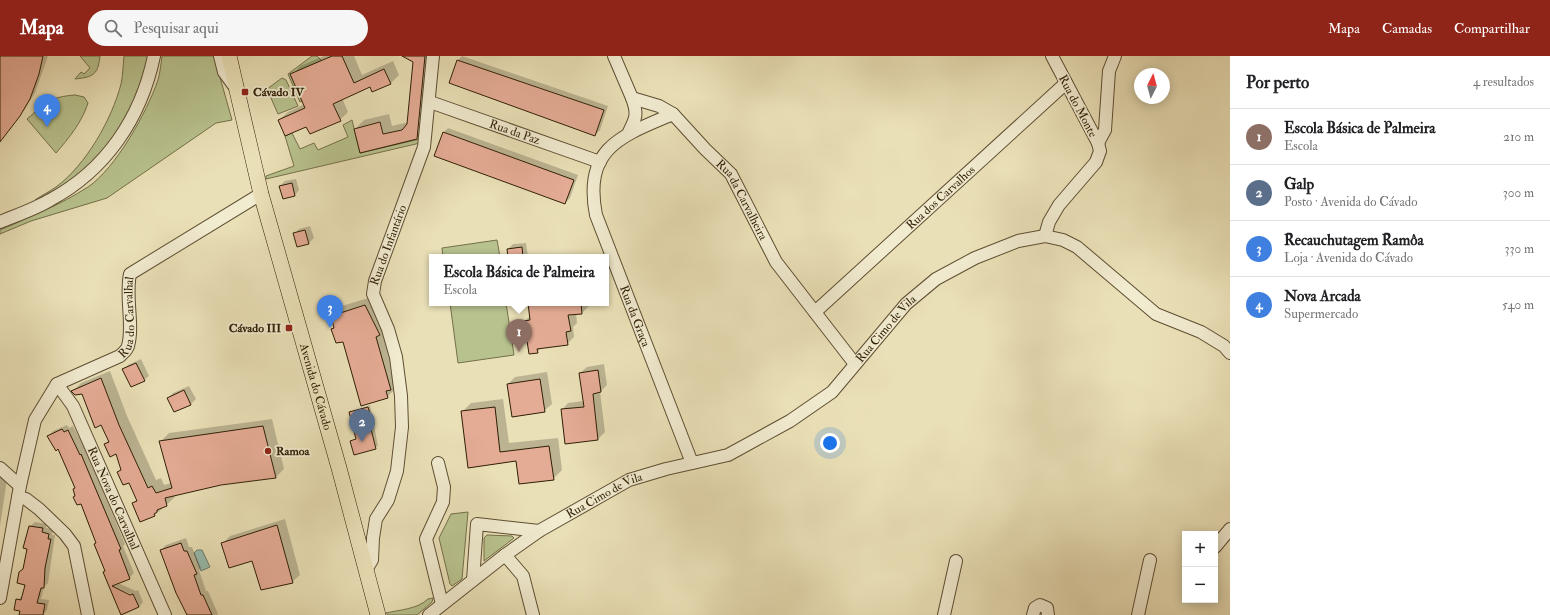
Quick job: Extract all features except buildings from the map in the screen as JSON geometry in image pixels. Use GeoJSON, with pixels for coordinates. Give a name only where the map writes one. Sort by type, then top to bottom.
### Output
{"type":"FeatureCollection","features":[{"type":"Feature","properties":{"kind":"main road","name":"Avenida do Cávado"},"geometry":{"type":"LineString","coordinates":[[227,58],[236,88],[261,194],[337,461],[378,615]]}},
{"type":"Feature","properties":{"kind":"street"},"geometry":{"type":"LineString","coordinates":[[0,222],[50,200],[84,178],[113,149],[140,104],[151,73],[154,56]]}},
{"type":"Feature","properties":{"kind":"street","name":"Rua do Infantário"},"geometry":{"type":"LineString","coordinates":[[366,570],[372,560],[376,519],[388,500],[397,470],[402,427],[401,396],[396,356],[388,329],[373,294],[375,281],[424,147],[430,102],[433,56]]}},
{"type":"Feature","properties":{"kind":"street"},"geometry":{"type":"LineString","coordinates":[[614,56],[637,110],[636,119],[629,132]]}},
{"type":"Feature","properties":{"kind":"street","name":"Rua do Monte"},"geometry":{"type":"LineString","coordinates":[[1045,236],[1049,222],[1059,205],[1096,162],[1100,151],[1098,143],[1052,56]]}},
{"type":"Feature","properties":{"kind":"street"},"geometry":{"type":"LineString","coordinates":[[1098,143],[1105,130],[1109,71],[1115,56]]}},
{"type":"Feature","properties":{"kind":"street","name":"Rua dos Carvalhos"},"geometry":{"type":"LineString","coordinates":[[815,312],[1066,83]]}},
{"type":"Feature","properties":{"kind":"street","name":"Rua da Carvalheira"},"geometry":{"type":"LineString","coordinates":[[632,98],[659,106],[673,114],[705,149],[731,174],[776,262],[855,364]]}},
{"type":"Feature","properties":{"kind":"street","name":"Rua da Paz"},"geometry":{"type":"LineString","coordinates":[[430,102],[600,162]]}},
{"type":"Feature","properties":{"kind":"street","name":"Rua da Graça"},"geometry":{"type":"LineString","coordinates":[[673,114],[629,132],[609,149],[600,162],[593,183],[593,201],[596,215],[692,463]]}},
{"type":"Feature","properties":{"kind":"street","name":"Rua do Carvalhal"},"geometry":{"type":"LineString","coordinates":[[57,384],[120,356],[128,348],[130,338],[127,288],[130,274],[137,268],[261,194]]}},
{"type":"Feature","properties":{"kind":"street","name":"Rua Cimo de Vila"},"geometry":{"type":"LineString","coordinates":[[429,615],[505,555],[539,532],[629,480],[728,455],[790,421],[832,392],[906,304],[936,279],[975,258],[1018,241],[1045,236],[1063,240],[1077,247],[1156,314],[1201,332],[1224,346],[1230,353]]}},
{"type":"Feature","properties":{"kind":"street"},"geometry":{"type":"LineString","coordinates":[[0,598],[19,491],[35,420],[57,384]]}},
{"type":"Feature","properties":{"kind":"street","name":"Rua Nova do Carvalhal"},"geometry":{"type":"LineString","coordinates":[[57,384],[73,406],[165,615]]}},
{"type":"Feature","properties":{"kind":"street"},"geometry":{"type":"LineString","coordinates":[[438,463],[444,487],[443,502],[426,538],[442,604]]}},
{"type":"Feature","properties":{"kind":"street"},"geometry":{"type":"LineString","coordinates":[[0,468],[26,499],[39,509],[74,546],[88,615]]}},
{"type":"Feature","properties":{"kind":"street"},"geometry":{"type":"LineString","coordinates":[[473,580],[477,524],[539,532]]}},
{"type":"Feature","properties":{"kind":"street"},"geometry":{"type":"LineString","coordinates":[[1218,543],[1230,529]]}},
{"type":"Feature","properties":{"kind":"street"},"geometry":{"type":"LineString","coordinates":[[505,555],[523,576],[533,615]]}},
{"type":"Feature","properties":{"kind":"street"},"geometry":{"type":"LineString","coordinates":[[1138,615],[1150,560]]}},
{"type":"Feature","properties":{"kind":"street"},"geometry":{"type":"LineString","coordinates":[[944,615],[956,561]]}},
{"type":"Feature","properties":{"kind":"street"},"geometry":{"type":"LineString","coordinates":[[1033,615],[1035,608],[1040,605],[1047,608],[1048,615]]}},
{"type":"Feature","properties":{"kind":"green space"},"geometry":{"type":"Polygon","coordinates":[[[80,56],[100,56],[98,67],[94,74],[75,79],[81,72],[84,74],[90,68],[80,56]]]}},
{"type":"Feature","properties":{"kind":"green space"},"geometry":{"type":"Polygon","coordinates":[[[124,56],[149,56],[138,92],[121,126],[110,142],[85,170],[62,186],[35,200],[67,178],[78,167],[96,140],[117,98],[122,81],[124,56]]]}},
{"type":"Feature","properties":{"kind":"green space"},"geometry":{"type":"Polygon","coordinates":[[[162,56],[214,56],[232,120],[216,123],[107,198],[31,221],[0,234],[0,230],[56,205],[88,187],[99,178],[120,153],[146,108],[158,80],[162,56]]]}},
{"type":"Feature","properties":{"kind":"green space"},"geometry":{"type":"Polygon","coordinates":[[[312,56],[317,56],[322,61],[302,101],[300,102],[288,74],[312,56]]]}},
{"type":"Feature","properties":{"kind":"green space"},"geometry":{"type":"Polygon","coordinates":[[[282,78],[286,80],[298,106],[278,114],[267,89],[282,78]]]}},
{"type":"Feature","properties":{"kind":"green space"},"geometry":{"type":"Polygon","coordinates":[[[75,95],[84,97],[88,103],[79,123],[56,153],[27,119],[53,99],[75,95]]]}},
{"type":"Feature","properties":{"kind":"green space"},"geometry":{"type":"Polygon","coordinates":[[[352,120],[360,153],[420,139],[420,143],[266,179],[266,176],[294,166],[285,136],[292,133],[300,149],[314,143],[318,150],[348,137],[343,125],[352,120]]]}},
{"type":"Feature","properties":{"kind":"green space"},"geometry":{"type":"Polygon","coordinates":[[[497,240],[499,254],[443,254],[442,248],[497,240]]]}},
{"type":"Feature","properties":{"kind":"green space"},"geometry":{"type":"Polygon","coordinates":[[[450,306],[506,306],[514,355],[458,363],[450,306]]]}},
{"type":"Feature","properties":{"kind":"green space"},"geometry":{"type":"Polygon","coordinates":[[[468,512],[462,579],[452,586],[450,584],[439,538],[451,514],[468,512]]]}},
{"type":"Feature","properties":{"kind":"green space"},"geometry":{"type":"Polygon","coordinates":[[[487,535],[512,536],[514,538],[484,561],[484,538],[487,535]]]}},
{"type":"Feature","properties":{"kind":"green space"},"geometry":{"type":"Polygon","coordinates":[[[433,598],[432,602],[417,615],[388,615],[386,613],[414,607],[428,599],[433,598]]]}},
{"type":"Feature","properties":{"kind":"shaded area"},"geometry":{"type":"Polygon","coordinates":[[[197,550],[202,550],[210,567],[201,571],[194,553],[197,550]]]}},
{"type":"Feature","properties":{"kind":"place","name":"Cávado IV"},"geometry":{"type":"Point","coordinates":[245,92]}},
{"type":"Feature","properties":{"kind":"place","name":"Nova Arcada"},"geometry":{"type":"Point","coordinates":[47,127]}},
{"type":"Feature","properties":{"kind":"place","name":"Cávado III"},"geometry":{"type":"Point","coordinates":[289,328]}},
{"type":"Feature","properties":{"kind":"place","name":"Recauchutagem Ramôa"},"geometry":{"type":"Point","coordinates":[330,328]}},
{"type":"Feature","properties":{"kind":"place","name":"Escola Básica de Palmeira"},"geometry":{"type":"Point","coordinates":[519,352]}},
{"type":"Feature","properties":{"kind":"place","name":"Galp"},"geometry":{"type":"Point","coordinates":[362,442]}},
{"type":"Feature","properties":{"kind":"place","name":"Ramoa"},"geometry":{"type":"Point","coordinates":[268,451]}}]}
